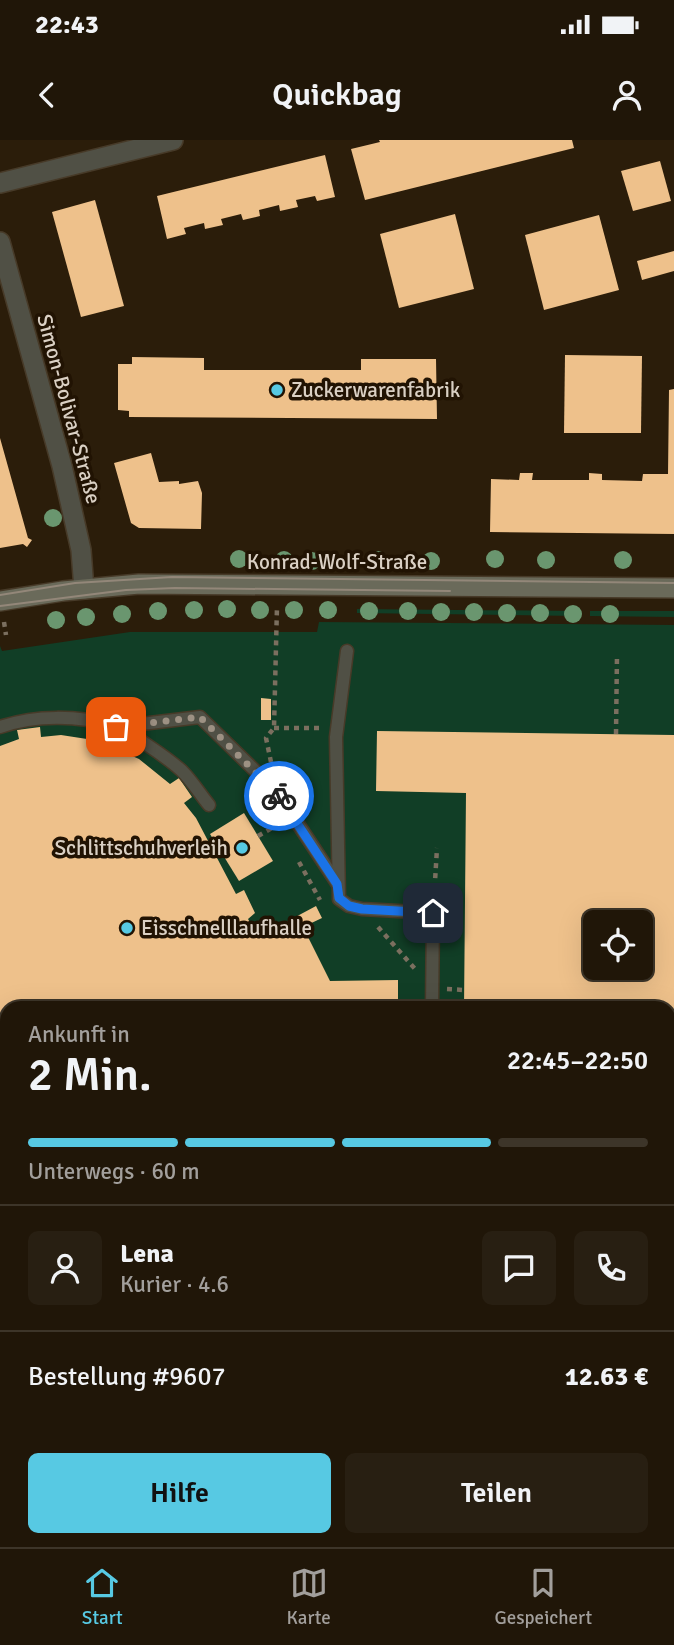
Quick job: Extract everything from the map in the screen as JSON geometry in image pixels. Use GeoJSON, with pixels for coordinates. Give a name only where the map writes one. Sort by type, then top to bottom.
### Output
{"type":"FeatureCollection","features":[{"type":"Feature","properties":{"kind":"main road","name":"Konrad-Wolf-Straße"},"geometry":{"type":"LineString","coordinates":[[0,601],[139,584],[674,588]]}},
{"type":"Feature","properties":{"kind":"street"},"geometry":{"type":"LineString","coordinates":[[0,183],[173,140]]}},
{"type":"Feature","properties":{"kind":"street","name":"Simon-Bolivar-Straße"},"geometry":{"type":"LineString","coordinates":[[0,242],[62,466],[81,550],[84,589]]}},
{"type":"Feature","properties":{"kind":"lane"},"geometry":{"type":"LineString","coordinates":[[347,651],[336,737],[339,898],[349,906],[362,909],[433,913],[432,1001]]}},
{"type":"Feature","properties":{"kind":"lane"},"geometry":{"type":"LineString","coordinates":[[116,727],[200,717],[277,792],[337,884]]}},
{"type":"Feature","properties":{"kind":"lane"},"geometry":{"type":"LineString","coordinates":[[0,727],[30,720],[59,718],[116,727],[181,770],[209,805]]}},
{"type":"Feature","properties":{"kind":"path"},"geometry":{"type":"LineString","coordinates":[[257,835],[278,824],[277,792],[266,738],[274,728],[279,584]]}},
{"type":"Feature","properties":{"kind":"path"},"geometry":{"type":"LineString","coordinates":[[4,622],[6,635]]}},
{"type":"Feature","properties":{"kind":"path"},"geometry":{"type":"LineString","coordinates":[[616,734],[617,654]]}},
{"type":"Feature","properties":{"kind":"path"},"geometry":{"type":"LineString","coordinates":[[274,728],[338,728]]}},
{"type":"Feature","properties":{"kind":"path"},"geometry":{"type":"LineString","coordinates":[[433,913],[437,848]]}},
{"type":"Feature","properties":{"kind":"path"},"geometry":{"type":"LineString","coordinates":[[298,860],[324,908]]}},
{"type":"Feature","properties":{"kind":"path"},"geometry":{"type":"LineString","coordinates":[[362,909],[432,989]]}},
{"type":"Feature","properties":{"kind":"green space"},"geometry":{"type":"Polygon","coordinates":[[[357,609],[578,611],[578,616],[357,613],[357,609]]]}},
{"type":"Feature","properties":{"kind":"green space"},"geometry":{"type":"Polygon","coordinates":[[[590,611],[674,611],[674,617],[590,616],[590,611]]]}},
{"type":"Feature","properties":{"kind":"green space"},"geometry":{"type":"Polygon","coordinates":[[[319,622],[674,625],[674,1001],[0,1001],[0,646],[2,651],[130,632],[317,632],[319,622]]]}},
{"type":"Feature","properties":{"kind":"building"},"geometry":{"type":"Polygon","coordinates":[[[379,140],[572,140],[574,148],[365,200],[351,149],[380,142],[379,140]]]}},
{"type":"Feature","properties":{"kind":"building"},"geometry":{"type":"Polygon","coordinates":[[[325,155],[335,197],[317,201],[315,196],[296,200],[298,207],[280,211],[279,205],[259,210],[260,216],[243,220],[241,214],[221,219],[223,225],[205,229],[204,223],[184,228],[186,234],[167,239],[157,196],[325,155]]]}},
{"type":"Feature","properties":{"kind":"building"},"geometry":{"type":"Polygon","coordinates":[[[660,161],[671,201],[633,211],[621,171],[660,161]]]}},
{"type":"Feature","properties":{"kind":"building"},"geometry":{"type":"Polygon","coordinates":[[[95,200],[124,306],[81,317],[52,212],[95,200]]]}},
{"type":"Feature","properties":{"kind":"building"},"geometry":{"type":"Polygon","coordinates":[[[455,214],[474,289],[399,308],[380,234],[455,214]]]}},
{"type":"Feature","properties":{"kind":"building"},"geometry":{"type":"Polygon","coordinates":[[[599,215],[619,290],[544,310],[525,235],[599,215]]]}},
{"type":"Feature","properties":{"kind":"building"},"geometry":{"type":"Polygon","coordinates":[[[674,251],[674,271],[642,280],[637,261],[674,251]]]}},
{"type":"Feature","properties":{"kind":"building"},"geometry":{"type":"Polygon","coordinates":[[[565,355],[642,356],[641,433],[564,433],[565,355]]]}},
{"type":"Feature","properties":{"kind":"building","name":"Zuckerwarenfabrik"},"geometry":{"type":"Polygon","coordinates":[[[132,357],[204,358],[204,370],[361,370],[361,359],[436,359],[437,419],[129,417],[129,411],[118,410],[118,364],[132,364],[132,357]]]}},
{"type":"Feature","properties":{"kind":"building"},"geometry":{"type":"Polygon","coordinates":[[[674,389],[674,534],[490,532],[491,479],[519,480],[520,473],[533,473],[532,480],[589,480],[589,473],[602,474],[602,480],[642,481],[643,474],[668,474],[669,390],[674,389]]]}},
{"type":"Feature","properties":{"kind":"building"},"geometry":{"type":"Polygon","coordinates":[[[0,438],[28,538],[32,540],[27,547],[23,544],[0,548],[0,438]]]}},
{"type":"Feature","properties":{"kind":"building"},"geometry":{"type":"Polygon","coordinates":[[[151,453],[159,482],[179,481],[179,484],[198,481],[202,493],[201,529],[139,528],[131,523],[114,463],[151,453]]]}},
{"type":"Feature","properties":{"kind":"building"},"geometry":{"type":"Polygon","coordinates":[[[261,698],[271,699],[271,720],[261,720],[261,698]]]}},
{"type":"Feature","properties":{"kind":"building","name":"Eisschnelllaufhalle"},"geometry":{"type":"Polygon","coordinates":[[[40,727],[41,737],[61,735],[100,741],[105,732],[125,742],[121,751],[139,759],[170,784],[179,778],[192,797],[184,803],[196,818],[236,894],[244,890],[255,913],[248,919],[258,937],[316,906],[322,918],[303,927],[330,981],[398,980],[398,1001],[0,1001],[0,746],[19,739],[17,730],[40,727]]]}},
{"type":"Feature","properties":{"kind":"building"},"geometry":{"type":"Polygon","coordinates":[[[377,731],[674,735],[674,1001],[464,1001],[466,793],[376,791],[377,731]]]}},
{"type":"Feature","properties":{"kind":"building","name":"Schlittschuhverleih"},"geometry":{"type":"Polygon","coordinates":[[[244,813],[273,861],[239,881],[210,834],[244,813]]]}},
{"type":"Feature","properties":{"kind":"tram line"},"geometry":{"type":"LineString","coordinates":[[0,595],[75,583],[172,577],[674,583]]}},
{"type":"Feature","properties":{"kind":"tram line"},"geometry":{"type":"LineString","coordinates":[[0,606],[126,590],[175,588],[450,591]]}},
{"type":"Feature","properties":{"kind":"way so far"},"geometry":{"type":"LineString","coordinates":[[116,727],[200,717],[279,796]]}},
{"type":"Feature","properties":{"kind":"place","name":"Zuckerwarenfabrik"},"geometry":{"type":"Point","coordinates":[277,390]}},
{"type":"Feature","properties":{"kind":"place","name":"Schlittschuhverleih"},"geometry":{"type":"Point","coordinates":[242,848]}},
{"type":"Feature","properties":{"kind":"place","name":"Eisschnelllaufhalle"},"geometry":{"type":"Point","coordinates":[127,928]}},
{"type":"Feature","properties":{"kind":"route"},"geometry":{"type":"LineString","coordinates":[[279,796],[337,884],[339,898],[349,906],[433,913]]}}]}
